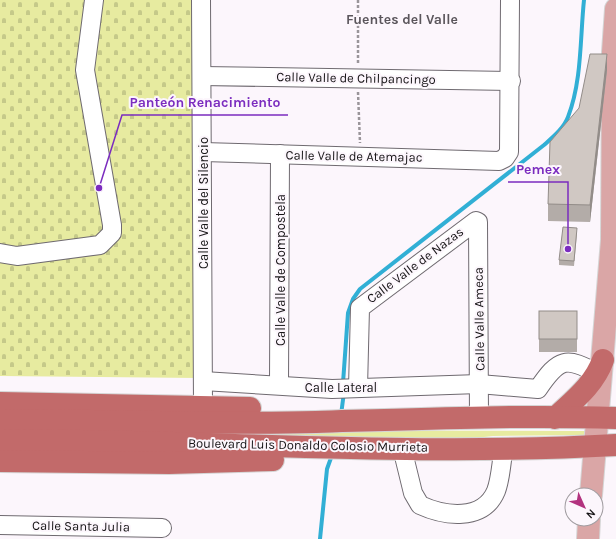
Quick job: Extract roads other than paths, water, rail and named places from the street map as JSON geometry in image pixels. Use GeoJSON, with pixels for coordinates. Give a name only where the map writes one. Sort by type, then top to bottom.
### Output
{"type":"FeatureCollection","features":[{"type":"Feature","properties":{"kind":"highway"},"geometry":{"type":"LineString","coordinates":[[549,418],[588,387],[601,367]]}},
{"type":"Feature","properties":{"kind":"highway"},"geometry":{"type":"LineString","coordinates":[[0,403],[298,409],[323,422]]}},
{"type":"Feature","properties":{"kind":"highway","name":"Boulevard Luis Donaldo Colosio Murrieta"},"geometry":{"type":"LineString","coordinates":[[0,440],[65,430],[196,423],[323,422],[479,417],[607,418]]}},
{"type":"Feature","properties":{"kind":"highway","name":"Boulevard Luis Donaldo Colosio Murrieta"},"geometry":{"type":"LineString","coordinates":[[0,420],[65,430],[316,447],[504,448],[594,446],[616,444]]}},
{"type":"Feature","properties":{"kind":"highway"},"geometry":{"type":"LineString","coordinates":[[0,461],[169,463],[284,460],[316,447]]}},
{"type":"Feature","properties":{"kind":"main road"},"geometry":{"type":"LineString","coordinates":[[591,487],[594,446],[607,418],[601,367],[612,240],[614,52],[616,9]]}},
{"type":"Feature","properties":{"kind":"main road"},"geometry":{"type":"LineString","coordinates":[[588,539],[589,527]]}},
{"type":"Feature","properties":{"kind":"street"},"geometry":{"type":"LineString","coordinates":[[0,253],[17,256],[100,245],[112,233],[112,225],[85,70],[94,0]]}},
{"type":"Feature","properties":{"kind":"street","name":"Calle Valle del Silencio"},"geometry":{"type":"LineString","coordinates":[[201,0],[203,152],[203,407]]}},
{"type":"Feature","properties":{"kind":"street"},"geometry":{"type":"LineString","coordinates":[[510,0],[511,81]]}},
{"type":"Feature","properties":{"kind":"street","name":"Calle Valle de Chilpancingo"},"geometry":{"type":"LineString","coordinates":[[202,76],[511,81]]}},
{"type":"Feature","properties":{"kind":"street","name":"Calle Valle de Atemajac"},"geometry":{"type":"LineString","coordinates":[[203,152],[499,161],[505,158],[509,152],[511,81]]}},
{"type":"Feature","properties":{"kind":"street","name":"Calle Valle de Compostela"},"geometry":{"type":"LineString","coordinates":[[279,385],[280,154]]}},
{"type":"Feature","properties":{"kind":"street","name":"Calle Valle de Nazas"},"geometry":{"type":"LineString","coordinates":[[345,388],[360,308],[474,221],[478,222]]}},
{"type":"Feature","properties":{"kind":"street","name":"Calle Valle Ameca"},"geometry":{"type":"LineString","coordinates":[[478,222],[479,417]]}},
{"type":"Feature","properties":{"kind":"street"},"geometry":{"type":"LineString","coordinates":[[549,418],[538,389],[550,371],[562,363],[577,362],[601,367]]}},
{"type":"Feature","properties":{"kind":"street","name":"Calle Lateral"},"geometry":{"type":"LineString","coordinates":[[203,381],[345,388],[479,384],[538,389]]}},
{"type":"Feature","properties":{"kind":"street"},"geometry":{"type":"LineString","coordinates":[[402,448],[413,493],[420,505],[450,515],[476,511],[487,503],[496,491],[504,448]]}},
{"type":"Feature","properties":{"kind":"street","name":"Calle Santa Julia"},"geometry":{"type":"LineString","coordinates":[[0,525],[162,528]]}},
{"type":"Feature","properties":{"kind":"waterway"},"geometry":{"type":"LineString","coordinates":[[343,383],[348,313],[353,299],[360,289],[544,145],[564,125],[573,103],[576,89],[580,59],[584,0]]}},
{"type":"Feature","properties":{"kind":"waterway"},"geometry":{"type":"LineString","coordinates":[[341,415],[344,392]]}},
{"type":"Feature","properties":{"kind":"waterway"},"geometry":{"type":"LineString","coordinates":[[320,539],[327,469],[332,455]]}},
{"type":"Feature","properties":{"kind":"place","name":"Panteón Renacimiento"},"geometry":{"type":"Point","coordinates":[99,188]}},
{"type":"Feature","properties":{"kind":"place","name":"Pemex"},"geometry":{"type":"Point","coordinates":[568,249]}},
{"type":"Feature","properties":{"kind":"district","name":"Fuentes del Valle"},"geometry":{"type":"Point","coordinates":[402,19]}}]}
